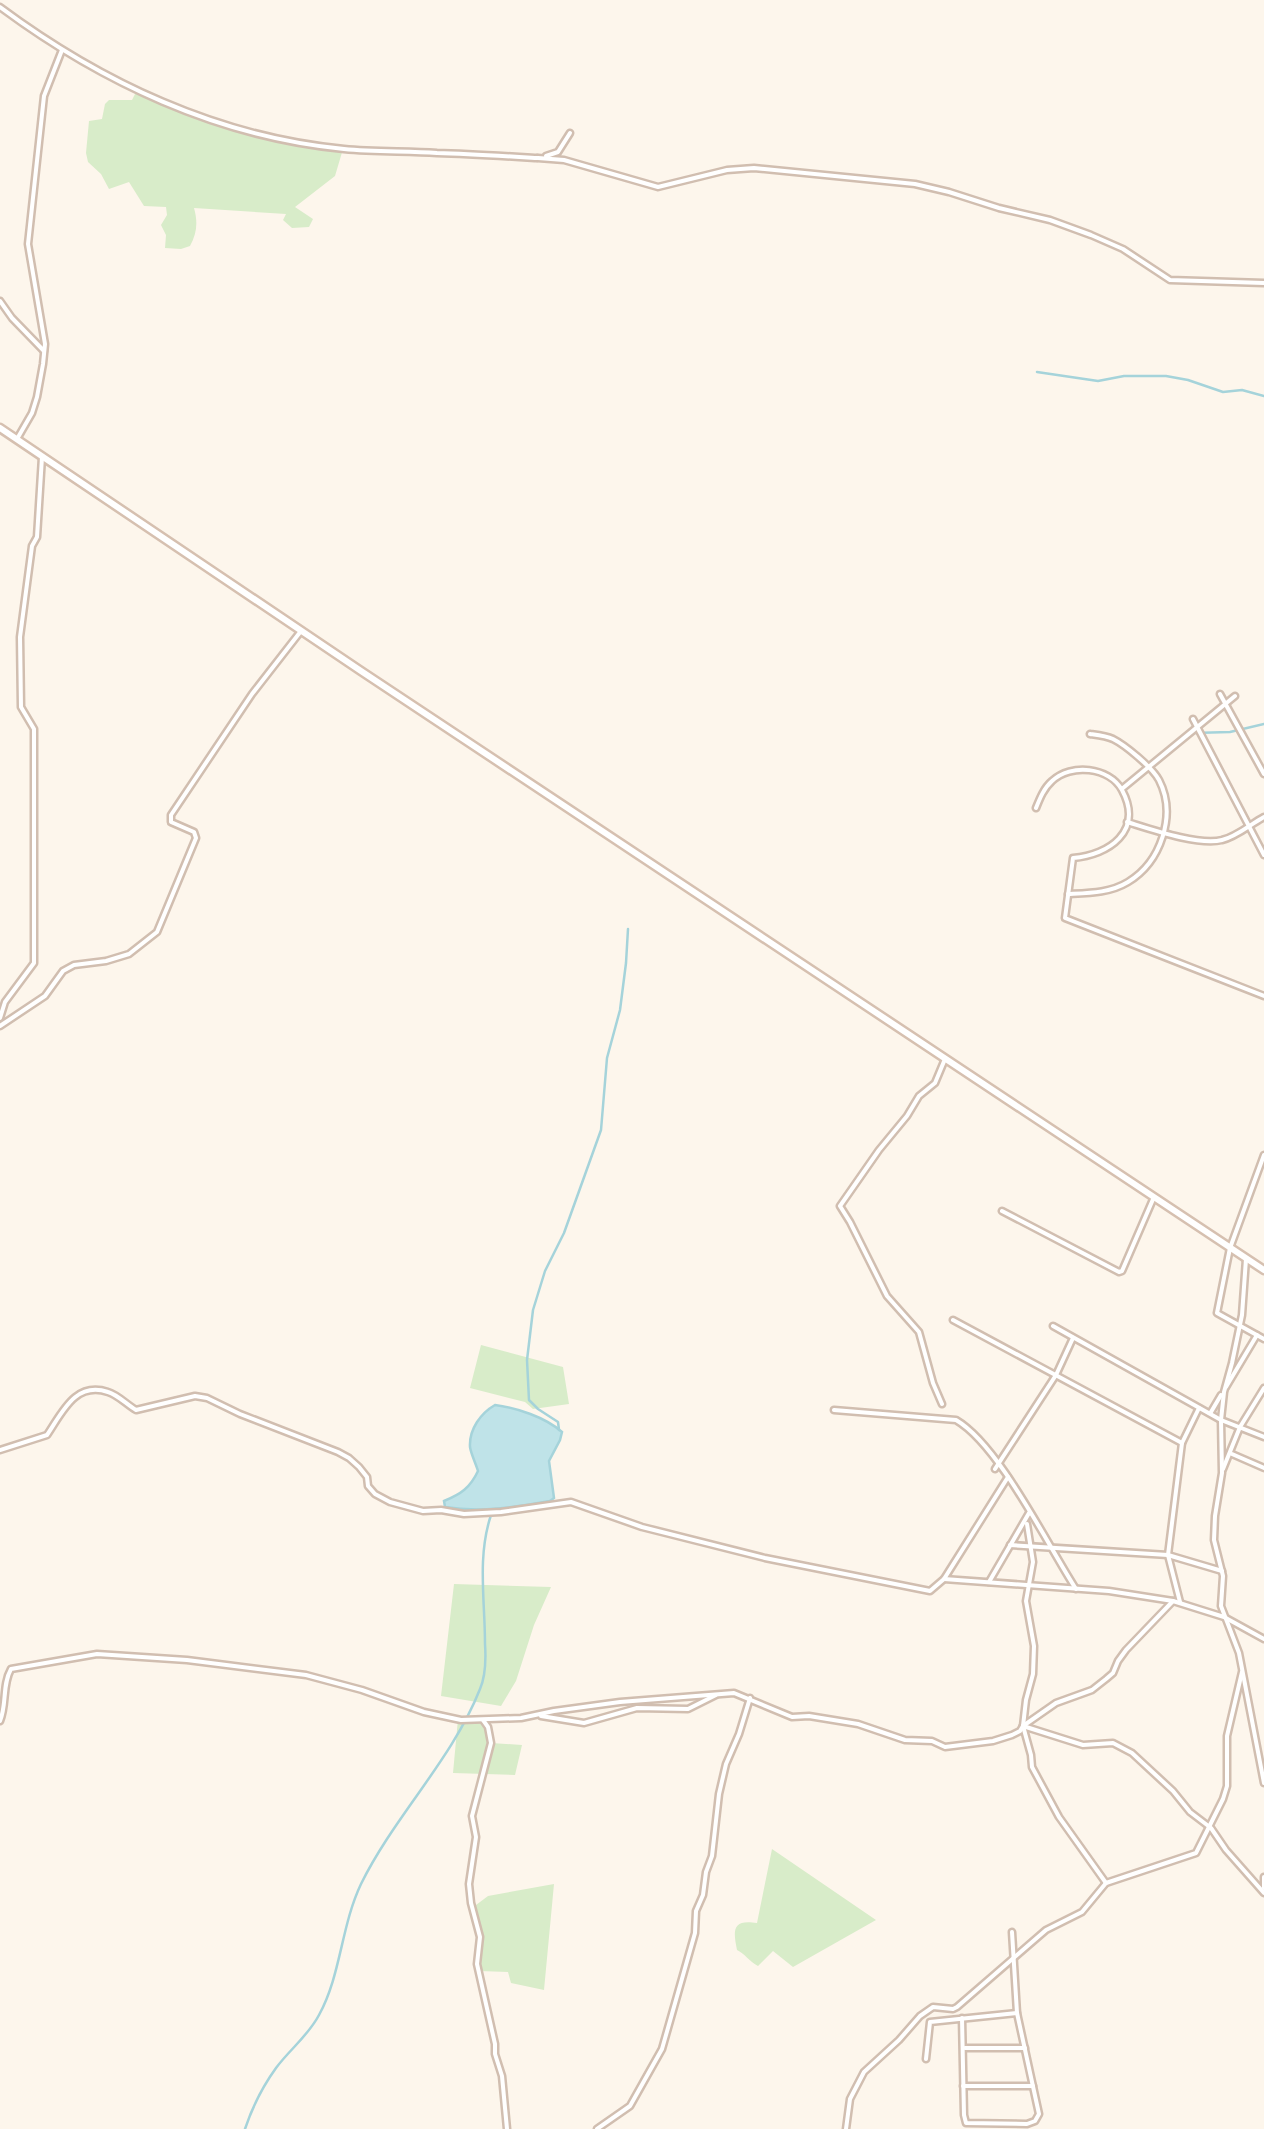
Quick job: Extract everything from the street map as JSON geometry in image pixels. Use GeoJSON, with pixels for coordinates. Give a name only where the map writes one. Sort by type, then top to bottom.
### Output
{"type":"FeatureCollection","features":[{"type":"Feature","properties":{"kind":"street"},"geometry":{"type":"LineString","coordinates":[[0,8],[62,50],[170,106],[263,135],[343,149],[564,160],[658,187],[727,170],[754,168],[915,184],[1092,235],[1170,280],[1264,284]]}},
{"type":"Feature","properties":{"kind":"street"},"geometry":{"type":"LineString","coordinates":[[17,440],[38,397],[45,344],[28,244],[44,96],[62,50]]}},
{"type":"Feature","properties":{"kind":"street"},"geometry":{"type":"LineString","coordinates":[[538,158],[558,152],[570,133]]}},
{"type":"Feature","properties":{"kind":"street"},"geometry":{"type":"LineString","coordinates":[[0,301],[44,351]]}},
{"type":"Feature","properties":{"kind":"street"},"geometry":{"type":"LineString","coordinates":[[0,428],[1264,1270]]}},
{"type":"Feature","properties":{"kind":"street"},"geometry":{"type":"LineString","coordinates":[[0,1018],[5,1002],[34,963],[34,729],[21,707],[20,637],[32,546],[37,537],[42,457]]}},
{"type":"Feature","properties":{"kind":"street"},"geometry":{"type":"LineString","coordinates":[[0,1026],[45,996],[63,971],[129,954],[159,930],[196,838],[194,832],[171,822],[171,814],[252,694],[301,631]]}},
{"type":"Feature","properties":{"kind":"street"},"geometry":{"type":"LineString","coordinates":[[1220,694],[1264,774]]}},
{"type":"Feature","properties":{"kind":"street"},"geometry":{"type":"LineString","coordinates":[[1122,789],[1235,696]]}},
{"type":"Feature","properties":{"kind":"street"},"geometry":{"type":"LineString","coordinates":[[1193,719],[1264,855]]}},
{"type":"Feature","properties":{"kind":"street"},"geometry":{"type":"LineString","coordinates":[[1068,894],[1099,892],[1128,882],[1151,862],[1164,832],[1164,799],[1159,781],[1149,767],[1114,740],[1090,734]]}},
{"type":"Feature","properties":{"kind":"street"},"geometry":{"type":"LineString","coordinates":[[1036,808],[1051,781],[1074,770],[1106,775],[1122,789],[1127,822],[1120,840],[1110,848],[1073,858],[1065,918],[1264,996]]}},
{"type":"Feature","properties":{"kind":"street"},"geometry":{"type":"LineString","coordinates":[[1127,822],[1220,841],[1264,817]]}},
{"type":"Feature","properties":{"kind":"street"},"geometry":{"type":"LineString","coordinates":[[942,1404],[919,1332],[893,1306],[840,1206],[919,1096],[935,1084],[944,1059]]}},
{"type":"Feature","properties":{"kind":"street"},"geometry":{"type":"LineString","coordinates":[[1263,1159],[1230,1248],[1218,1313],[1264,1338]]}},
{"type":"Feature","properties":{"kind":"street"},"geometry":{"type":"LineString","coordinates":[[1002,1211],[1119,1272],[1154,1197]]}},
{"type":"Feature","properties":{"kind":"street"},"geometry":{"type":"LineString","coordinates":[[1246,1259],[1239,1325],[1224,1390],[1222,1473],[1214,1540],[1222,1571],[1221,1606],[1239,1652],[1264,1783]]}},
{"type":"Feature","properties":{"kind":"street"},"geometry":{"type":"LineString","coordinates":[[954,1320],[1182,1443]]}},
{"type":"Feature","properties":{"kind":"street"},"geometry":{"type":"LineString","coordinates":[[1052,1326],[1221,1420],[1264,1436]]}},
{"type":"Feature","properties":{"kind":"street"},"geometry":{"type":"LineString","coordinates":[[1210,1414],[1257,1335]]}},
{"type":"Feature","properties":{"kind":"street"},"geometry":{"type":"LineString","coordinates":[[997,1466],[1056,1375],[1073,1338]]}},
{"type":"Feature","properties":{"kind":"street"},"geometry":{"type":"LineString","coordinates":[[1222,1473],[1240,1427],[1264,1388]]}},
{"type":"Feature","properties":{"kind":"street"},"geometry":{"type":"LineString","coordinates":[[0,1450],[42,1438],[60,1411],[86,1390],[109,1392],[136,1410],[202,1396],[338,1452],[359,1467],[375,1494],[423,1512],[501,1512],[571,1502],[642,1527],[780,1562],[930,1590],[944,1579],[1008,1477]]}},
{"type":"Feature","properties":{"kind":"street"},"geometry":{"type":"LineString","coordinates":[[1180,1603],[1168,1555],[1182,1443],[1199,1408]]}},
{"type":"Feature","properties":{"kind":"street"},"geometry":{"type":"LineString","coordinates":[[834,1410],[956,1420],[970,1429],[1008,1477],[1076,1589]]}},
{"type":"Feature","properties":{"kind":"street"},"geometry":{"type":"LineString","coordinates":[[1230,1453],[1264,1468]]}},
{"type":"Feature","properties":{"kind":"street"},"geometry":{"type":"LineString","coordinates":[[989,1582],[1029,1512]]}},
{"type":"Feature","properties":{"kind":"street"},"geometry":{"type":"LineString","coordinates":[[1028,1524],[1033,1568],[1026,1601],[1034,1656],[1023,1726],[1032,1767],[1059,1818],[1106,1883]]}},
{"type":"Feature","properties":{"kind":"street"},"geometry":{"type":"LineString","coordinates":[[1010,1545],[1168,1555],[1222,1571]]}},
{"type":"Feature","properties":{"kind":"street"},"geometry":{"type":"LineString","coordinates":[[944,1579],[1108,1591],[1173,1601],[1224,1617],[1264,1639]]}},
{"type":"Feature","properties":{"kind":"street"},"geometry":{"type":"LineString","coordinates":[[0,1721],[6,1678],[11,1669],[97,1654],[188,1660],[306,1675],[461,1720],[734,1693],[792,1717],[858,1724],[906,1740],[932,1741],[944,1748],[1012,1735],[1056,1702],[1092,1690],[1113,1673],[1126,1650],[1173,1601]]}},
{"type":"Feature","properties":{"kind":"street"},"geometry":{"type":"LineString","coordinates":[[846,2129],[850,2098],[864,2072],[920,2016],[933,2007],[957,2007],[1046,1930],[1082,1912],[1106,1883],[1196,1852],[1227,1786],[1227,1736],[1242,1672]]}},
{"type":"Feature","properties":{"kind":"street"},"geometry":{"type":"LineString","coordinates":[[537,1715],[584,1723],[637,1708],[688,1709],[720,1694]]}},
{"type":"Feature","properties":{"kind":"street"},"geometry":{"type":"LineString","coordinates":[[597,2129],[630,2106],[662,2049],[695,1933],[726,1764],[750,1698]]}},
{"type":"Feature","properties":{"kind":"street"},"geometry":{"type":"LineString","coordinates":[[483,1720],[491,1743],[472,1816],[476,1836],[469,1884],[480,1937],[477,1964],[502,2076],[507,2129]]}},
{"type":"Feature","properties":{"kind":"street"},"geometry":{"type":"LineString","coordinates":[[1023,1726],[1074,1744],[1113,1744],[1128,1750],[1208,1826],[1264,1890]]}},
{"type":"Feature","properties":{"kind":"street"},"geometry":{"type":"LineString","coordinates":[[1264,1876],[1264,1890]]}},
{"type":"Feature","properties":{"kind":"street"},"geometry":{"type":"LineString","coordinates":[[962,2018],[966,2123],[1035,2121],[1039,2114],[1018,2013],[1012,1932]]}},
{"type":"Feature","properties":{"kind":"street"},"geometry":{"type":"LineString","coordinates":[[926,2059],[930,2022],[1018,2013]]}},
{"type":"Feature","properties":{"kind":"street"},"geometry":{"type":"LineString","coordinates":[[963,2048],[1025,2048]]}},
{"type":"Feature","properties":{"kind":"street"},"geometry":{"type":"LineString","coordinates":[[963,2086],[1033,2086]]}},
{"type":"Feature","properties":{"kind":"green space"},"geometry":{"type":"Polygon","coordinates":[[[137,90],[238,127],[343,149],[335,176],[295,207],[313,219],[309,227],[292,228],[283,220],[286,214],[194,208],[196,227],[190,246],[165,248],[166,235],[161,225],[167,215],[166,207],[144,206],[129,182],[109,189],[88,162],[86,153],[89,121],[102,119],[109,100],[132,100],[137,90]]]}},
{"type":"Feature","properties":{"kind":"green space"},"geometry":{"type":"Polygon","coordinates":[[[481,1345],[563,1367],[569,1404],[533,1409],[525,1402],[470,1388],[481,1345]]]}},
{"type":"Feature","properties":{"kind":"green space"},"geometry":{"type":"Polygon","coordinates":[[[454,1584],[551,1587],[516,1681],[501,1706],[441,1696],[454,1584]]]}},
{"type":"Feature","properties":{"kind":"green space"},"geometry":{"type":"Polygon","coordinates":[[[458,1719],[486,1722],[491,1743],[522,1745],[515,1775],[453,1773],[458,1719]]]}},
{"type":"Feature","properties":{"kind":"green space"},"geometry":{"type":"Polygon","coordinates":[[[772,1849],[876,1920],[793,1967],[773,1951],[758,1966],[755,1964],[737,1950],[735,1932],[743,1923],[757,1923],[772,1849]]]}},
{"type":"Feature","properties":{"kind":"green space"},"geometry":{"type":"Polygon","coordinates":[[[554,1884],[544,1990],[511,1983],[508,1972],[479,1971],[480,1937],[472,1908],[488,1896],[554,1884]]]}},
{"type":"Feature","properties":{"kind":"water"},"geometry":{"type":"Polygon","coordinates":[[[495,1405],[530,1414],[562,1432],[549,1461],[554,1498],[498,1508],[445,1507],[444,1501],[464,1490],[478,1471],[470,1447],[472,1434],[481,1417],[495,1405]]]}},
{"type":"Feature","properties":{"kind":"waterway"},"geometry":{"type":"LineString","coordinates":[[1037,372],[1098,381],[1124,376],[1166,376],[1223,392],[1242,390],[1264,396]]}},
{"type":"Feature","properties":{"kind":"waterway"},"geometry":{"type":"LineString","coordinates":[[1193,733],[1230,732],[1264,724]]}},
{"type":"Feature","properties":{"kind":"waterway"},"geometry":{"type":"LineString","coordinates":[[559,1430],[558,1422],[529,1400],[527,1360],[533,1310],[601,1130],[607,1058],[620,1010],[628,929]]}},
{"type":"Feature","properties":{"kind":"waterway"},"geometry":{"type":"LineString","coordinates":[[245,2129],[267,2082],[319,2015],[361,1884],[454,1740],[480,1689],[485,1661],[483,1563],[491,1515]]}}]}
